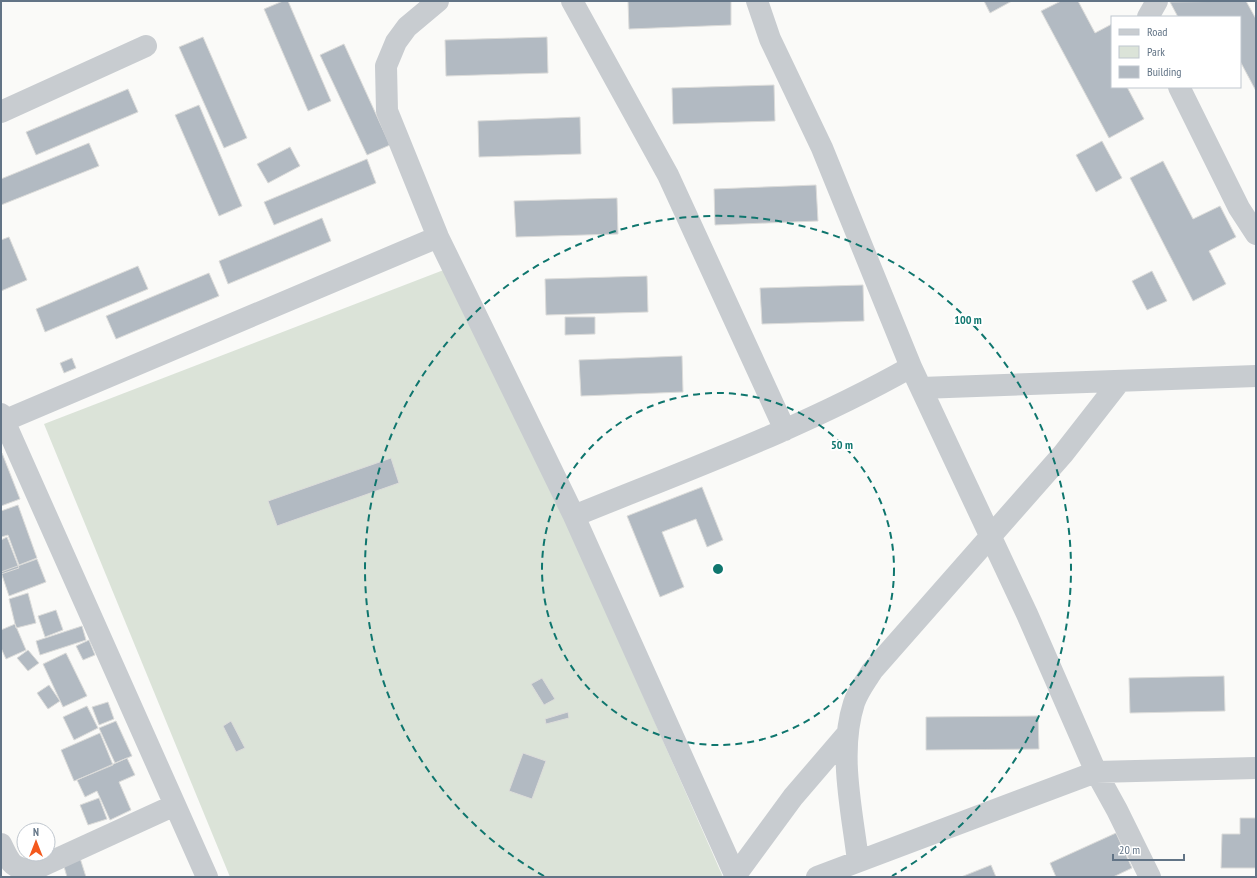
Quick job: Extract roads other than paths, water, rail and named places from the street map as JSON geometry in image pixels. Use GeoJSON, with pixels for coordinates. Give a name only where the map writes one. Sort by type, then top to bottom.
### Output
{"type":"FeatureCollection","features":[{"type":"Feature","properties":{"kind":"street"},"geometry":{"type":"LineString","coordinates":[[438,1],[407,26],[396,42],[386,66],[387,111],[438,237],[574,516],[736,876],[793,797],[848,733]]}},
{"type":"Feature","properties":{"kind":"street"},"geometry":{"type":"LineString","coordinates":[[572,1],[668,175],[785,430]]}},
{"type":"Feature","properties":{"kind":"street"},"geometry":{"type":"LineString","coordinates":[[757,1],[770,39],[822,148],[910,367],[922,388],[1027,614],[1096,772],[1117,810],[1150,877]]}},
{"type":"Feature","properties":{"kind":"street"},"geometry":{"type":"LineString","coordinates":[[1149,16],[1157,1]]}},
{"type":"Feature","properties":{"kind":"street"},"geometry":{"type":"LineString","coordinates":[[1,112],[146,46]]}},
{"type":"Feature","properties":{"kind":"street"},"geometry":{"type":"LineString","coordinates":[[1179,88],[1236,202],[1256,234]]}},
{"type":"Feature","properties":{"kind":"street"},"geometry":{"type":"LineString","coordinates":[[207,877],[2,419],[438,237]]}},
{"type":"Feature","properties":{"kind":"street"},"geometry":{"type":"LineString","coordinates":[[574,516],[785,430],[867,392],[910,367]]}},
{"type":"Feature","properties":{"kind":"street"},"geometry":{"type":"LineString","coordinates":[[922,388],[1256,376]]}},
{"type":"Feature","properties":{"kind":"street"},"geometry":{"type":"LineString","coordinates":[[858,861],[849,785],[848,733],[854,703],[862,687],[872,671],[1063,454],[1120,381]]}},
{"type":"Feature","properties":{"kind":"street"},"geometry":{"type":"LineString","coordinates":[[817,877],[1096,772],[1256,768]]}},
{"type":"Feature","properties":{"kind":"street"},"geometry":{"type":"LineString","coordinates":[[1,844],[12,865],[20,870],[33,870],[175,805]]}}]}
